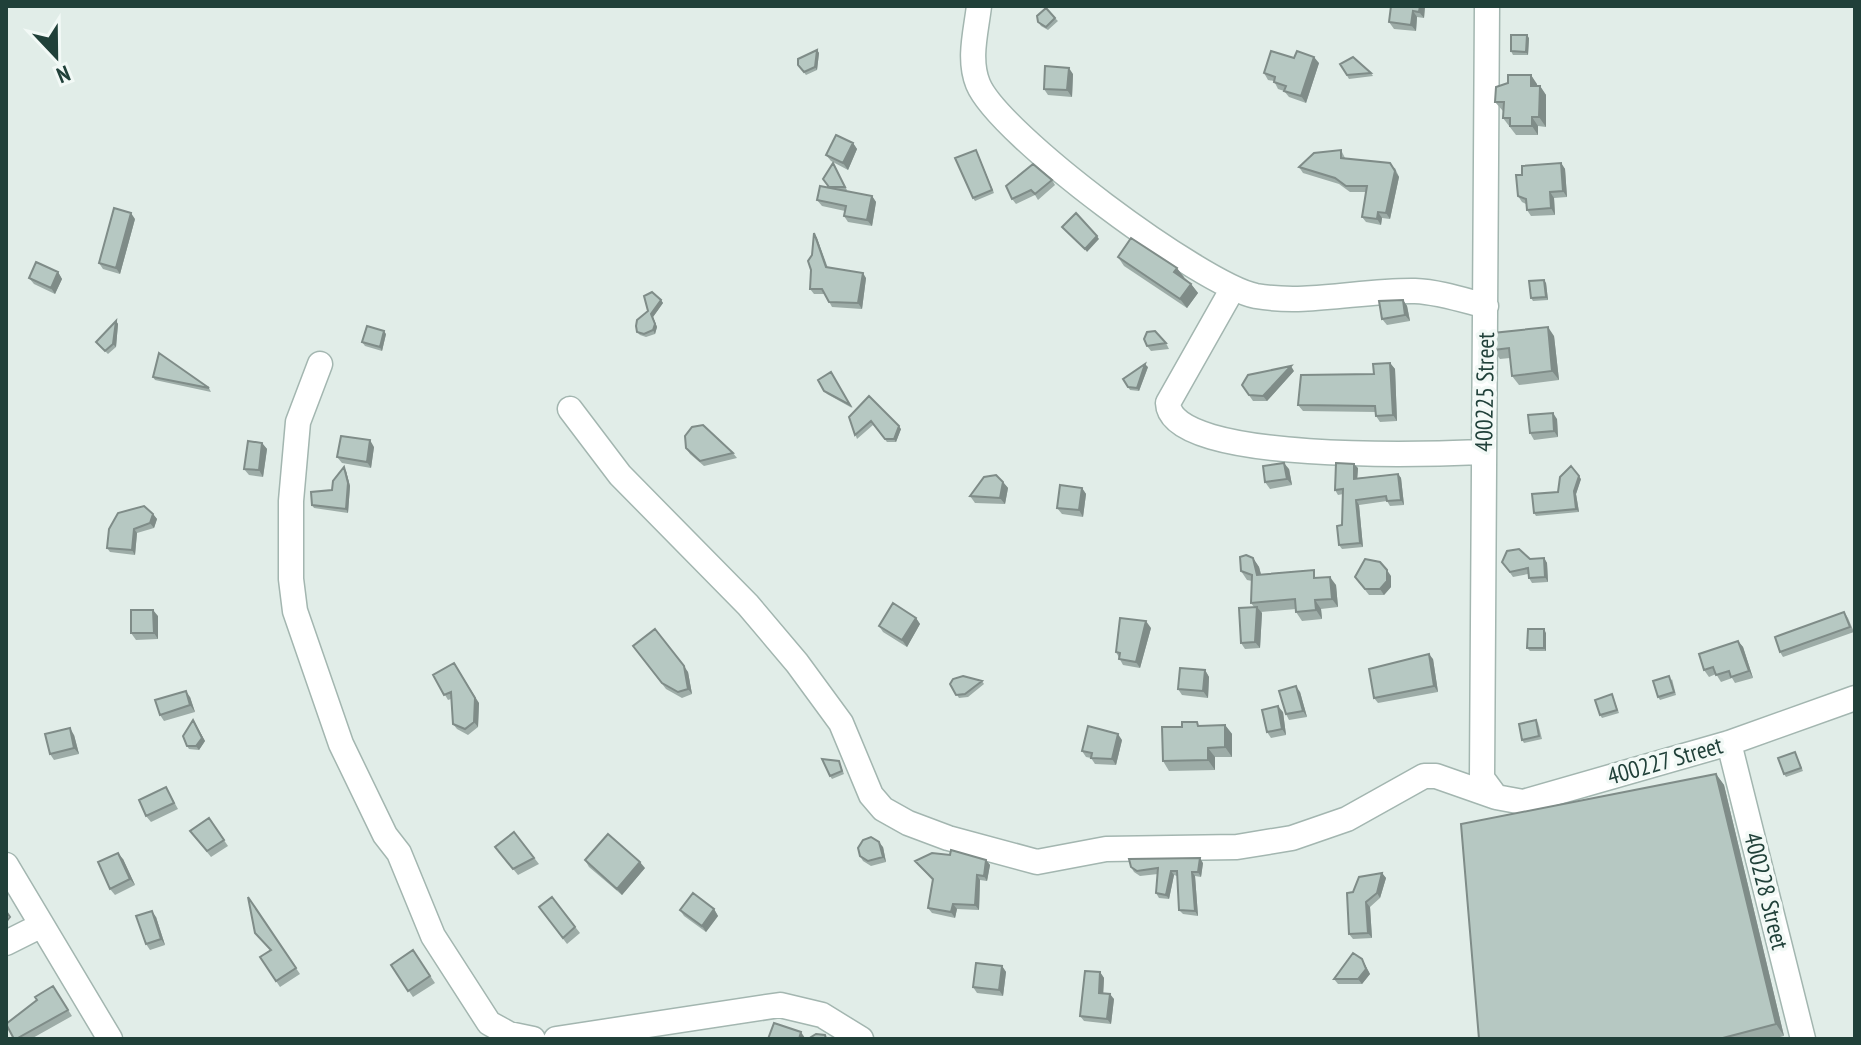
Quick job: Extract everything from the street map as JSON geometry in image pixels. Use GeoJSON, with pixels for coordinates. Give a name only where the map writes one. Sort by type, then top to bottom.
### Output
{"type":"FeatureCollection","features":[{"type":"Feature","properties":{"kind":"street"},"geometry":{"type":"LineString","coordinates":[[979,6],[973,69],[990,104],[1095,198],[1165,249],[1233,288],[1255,296],[1297,299],[1416,291],[1486,306]]}},
{"type":"Feature","properties":{"kind":"street","name":"400225 Street"},"geometry":{"type":"LineString","coordinates":[[1487,6],[1483,452],[1489,787]]}},
{"type":"Feature","properties":{"kind":"street"},"geometry":{"type":"LineString","coordinates":[[1233,288],[1168,403],[1171,416],[1181,425],[1235,444],[1359,456],[1483,452]]}},
{"type":"Feature","properties":{"kind":"street"},"geometry":{"type":"LineString","coordinates":[[320,364],[298,422],[291,501],[291,579],[295,611],[341,744],[385,835],[399,853],[433,936],[489,1023],[509,1034],[533,1039]]}},
{"type":"Feature","properties":{"kind":"street","name":"400227 Street"},"geometry":{"type":"LineString","coordinates":[[570,409],[620,475],[748,605],[797,663],[841,723],[871,795],[883,809],[908,823],[948,838],[1037,862],[1106,849],[1237,847],[1292,838],[1347,819],[1424,776],[1489,787],[1523,802],[1729,743],[1855,698]]}},
{"type":"Feature","properties":{"kind":"street","name":"400228 Street"},"geometry":{"type":"LineString","coordinates":[[1729,743],[1803,1039]]}},
{"type":"Feature","properties":{"kind":"street"},"geometry":{"type":"LineString","coordinates":[[6,865],[110,1039]]}},
{"type":"Feature","properties":{"kind":"street"},"geometry":{"type":"LineString","coordinates":[[6,943],[42,925]]}},
{"type":"Feature","properties":{"kind":"street"},"geometry":{"type":"LineString","coordinates":[[556,1039],[780,1005],[822,1015],[861,1039]]}},
{"type":"Feature","properties":{"kind":"building"},"geometry":{"type":"Polygon","coordinates":[[[1391,6],[1420,6],[1419,12],[1413,11],[1411,25],[1389,22],[1391,6]]]}},
{"type":"Feature","properties":{"kind":"building"},"geometry":{"type":"Polygon","coordinates":[[[1046,8],[1055,18],[1046,27],[1038,22],[1037,16],[1046,8]]]}},
{"type":"Feature","properties":{"kind":"building"},"geometry":{"type":"Polygon","coordinates":[[[1511,35],[1527,35],[1526,52],[1511,51],[1511,35]]]}},
{"type":"Feature","properties":{"kind":"building"},"geometry":{"type":"Polygon","coordinates":[[[817,50],[815,67],[804,72],[798,65],[798,59],[817,50]]]}},
{"type":"Feature","properties":{"kind":"building"},"geometry":{"type":"Polygon","coordinates":[[[1271,51],[1294,58],[1297,51],[1314,57],[1301,96],[1284,91],[1286,86],[1274,82],[1275,77],[1264,73],[1271,51]]]}},
{"type":"Feature","properties":{"kind":"building"},"geometry":{"type":"Polygon","coordinates":[[[1353,57],[1371,73],[1347,75],[1340,64],[1353,57]]]}},
{"type":"Feature","properties":{"kind":"building"},"geometry":{"type":"Polygon","coordinates":[[[1045,66],[1069,68],[1067,90],[1044,89],[1045,66]]]}},
{"type":"Feature","properties":{"kind":"building"},"geometry":{"type":"Polygon","coordinates":[[[1508,75],[1531,75],[1531,86],[1540,86],[1539,117],[1532,117],[1532,126],[1510,126],[1510,118],[1503,118],[1504,102],[1495,102],[1496,87],[1508,83],[1508,75]]]}},
{"type":"Feature","properties":{"kind":"building"},"geometry":{"type":"Polygon","coordinates":[[[836,135],[853,143],[843,163],[826,155],[836,135]]]}},
{"type":"Feature","properties":{"kind":"building"},"geometry":{"type":"Polygon","coordinates":[[[976,150],[992,190],[973,198],[955,158],[976,150]]]}},
{"type":"Feature","properties":{"kind":"building"},"geometry":{"type":"Polygon","coordinates":[[[1341,150],[1341,158],[1390,163],[1395,171],[1386,213],[1378,212],[1377,219],[1362,217],[1367,186],[1346,186],[1335,178],[1299,167],[1314,153],[1341,150]]]}},
{"type":"Feature","properties":{"kind":"building"},"geometry":{"type":"Polygon","coordinates":[[[833,163],[845,187],[829,187],[823,179],[833,163]]]}},
{"type":"Feature","properties":{"kind":"building"},"geometry":{"type":"Polygon","coordinates":[[[1561,163],[1563,191],[1550,192],[1551,208],[1527,210],[1526,199],[1518,196],[1516,175],[1522,175],[1522,166],[1561,163]]]}},
{"type":"Feature","properties":{"kind":"building"},"geometry":{"type":"Polygon","coordinates":[[[1033,164],[1052,180],[1035,194],[1031,190],[1012,199],[1006,186],[1033,164]]]}},
{"type":"Feature","properties":{"kind":"building"},"geometry":{"type":"Polygon","coordinates":[[[820,186],[872,196],[867,220],[844,216],[846,206],[817,200],[820,186]]]}},
{"type":"Feature","properties":{"kind":"building"},"geometry":{"type":"Polygon","coordinates":[[[114,208],[131,213],[116,268],[99,263],[114,208]]]}},
{"type":"Feature","properties":{"kind":"building"},"geometry":{"type":"Polygon","coordinates":[[[1076,213],[1097,236],[1085,249],[1062,227],[1076,213]]]}},
{"type":"Feature","properties":{"kind":"building"},"geometry":{"type":"Polygon","coordinates":[[[814,233],[826,267],[863,273],[858,303],[829,302],[822,289],[810,289],[808,261],[812,255],[814,233]]]}},
{"type":"Feature","properties":{"kind":"building"},"geometry":{"type":"Polygon","coordinates":[[[1131,238],[1177,268],[1174,272],[1191,284],[1180,299],[1118,257],[1131,238]]]}},
{"type":"Feature","properties":{"kind":"building"},"geometry":{"type":"Polygon","coordinates":[[[36,262],[58,272],[51,288],[29,278],[36,262]]]}},
{"type":"Feature","properties":{"kind":"building"},"geometry":{"type":"Polygon","coordinates":[[[1544,280],[1546,297],[1531,298],[1529,281],[1544,280]]]}},
{"type":"Feature","properties":{"kind":"building"},"geometry":{"type":"Polygon","coordinates":[[[652,292],[661,300],[651,314],[655,324],[653,330],[644,334],[637,332],[637,320],[648,311],[644,296],[652,292]]]}},
{"type":"Feature","properties":{"kind":"building"},"geometry":{"type":"Polygon","coordinates":[[[1403,300],[1405,315],[1382,319],[1379,301],[1403,300]]]}},
{"type":"Feature","properties":{"kind":"building"},"geometry":{"type":"Polygon","coordinates":[[[116,321],[113,344],[105,351],[96,342],[116,321]]]}},
{"type":"Feature","properties":{"kind":"building"},"geometry":{"type":"Polygon","coordinates":[[[367,326],[384,331],[380,347],[362,342],[367,326]]]}},
{"type":"Feature","properties":{"kind":"building"},"geometry":{"type":"Polygon","coordinates":[[[1548,327],[1552,371],[1512,376],[1509,348],[1493,350],[1493,333],[1548,327]]]}},
{"type":"Feature","properties":{"kind":"building"},"geometry":{"type":"Polygon","coordinates":[[[1155,331],[1166,343],[1147,346],[1144,339],[1147,332],[1155,331]]]}},
{"type":"Feature","properties":{"kind":"building"},"geometry":{"type":"Polygon","coordinates":[[[159,353],[209,388],[153,377],[159,353]]]}},
{"type":"Feature","properties":{"kind":"building"},"geometry":{"type":"Polygon","coordinates":[[[1390,363],[1393,415],[1376,416],[1375,406],[1298,405],[1301,375],[1374,374],[1373,364],[1390,363]]]}},
{"type":"Feature","properties":{"kind":"building"},"geometry":{"type":"Polygon","coordinates":[[[1145,364],[1137,388],[1128,387],[1123,379],[1145,364]]]}},
{"type":"Feature","properties":{"kind":"building"},"geometry":{"type":"Polygon","coordinates":[[[1291,366],[1263,396],[1249,395],[1242,385],[1248,375],[1291,366]]]}},
{"type":"Feature","properties":{"kind":"building"},"geometry":{"type":"Polygon","coordinates":[[[831,372],[850,405],[824,391],[818,380],[831,372]]]}},
{"type":"Feature","properties":{"kind":"building"},"geometry":{"type":"Polygon","coordinates":[[[869,396],[899,426],[894,439],[885,439],[871,421],[855,435],[849,417],[869,396]]]}},
{"type":"Feature","properties":{"kind":"building"},"geometry":{"type":"Polygon","coordinates":[[[1553,413],[1554,431],[1530,433],[1528,415],[1553,413]]]}},
{"type":"Feature","properties":{"kind":"building"},"geometry":{"type":"Polygon","coordinates":[[[703,425],[733,453],[700,461],[686,448],[685,436],[692,427],[703,425]]]}},
{"type":"Feature","properties":{"kind":"building"},"geometry":{"type":"Polygon","coordinates":[[[341,436],[370,440],[367,462],[337,457],[341,436]]]}},
{"type":"Feature","properties":{"kind":"building"},"geometry":{"type":"Polygon","coordinates":[[[248,441],[262,443],[259,470],[244,469],[248,441]]]}},
{"type":"Feature","properties":{"kind":"building"},"geometry":{"type":"Polygon","coordinates":[[[1284,463],[1287,479],[1265,482],[1263,466],[1284,463]]]}},
{"type":"Feature","properties":{"kind":"building"},"geometry":{"type":"Polygon","coordinates":[[[1336,463],[1354,464],[1354,479],[1398,474],[1401,500],[1387,501],[1386,496],[1356,500],[1360,543],[1339,545],[1337,526],[1342,525],[1343,489],[1335,490],[1336,463]]]}},
{"type":"Feature","properties":{"kind":"building"},"geometry":{"type":"Polygon","coordinates":[[[1571,466],[1579,476],[1574,491],[1576,509],[1534,513],[1532,494],[1558,492],[1560,477],[1571,466]]]}},
{"type":"Feature","properties":{"kind":"building"},"geometry":{"type":"Polygon","coordinates":[[[344,467],[348,483],[346,509],[312,505],[311,492],[332,490],[333,481],[344,467]]]}},
{"type":"Feature","properties":{"kind":"building"},"geometry":{"type":"Polygon","coordinates":[[[996,475],[1003,482],[1000,498],[970,496],[984,477],[996,475]]]}},
{"type":"Feature","properties":{"kind":"building"},"geometry":{"type":"Polygon","coordinates":[[[1060,485],[1082,488],[1079,510],[1057,508],[1060,485]]]}},
{"type":"Feature","properties":{"kind":"building"},"geometry":{"type":"Polygon","coordinates":[[[144,506],[153,514],[150,523],[134,529],[132,550],[107,548],[109,529],[118,513],[144,506]]]}},
{"type":"Feature","properties":{"kind":"building"},"geometry":{"type":"Polygon","coordinates":[[[1519,549],[1530,559],[1544,558],[1545,577],[1529,578],[1528,568],[1510,572],[1502,562],[1507,551],[1519,549]]]}},
{"type":"Feature","properties":{"kind":"building"},"geometry":{"type":"Polygon","coordinates":[[[1246,555],[1253,558],[1257,575],[1314,570],[1314,578],[1330,577],[1332,599],[1315,600],[1316,610],[1296,612],[1295,599],[1251,603],[1252,575],[1241,571],[1240,557],[1246,555]]]}},
{"type":"Feature","properties":{"kind":"building"},"geometry":{"type":"Polygon","coordinates":[[[1365,559],[1380,562],[1387,570],[1387,581],[1380,589],[1365,589],[1355,577],[1365,559]]]}},
{"type":"Feature","properties":{"kind":"building"},"geometry":{"type":"Polygon","coordinates":[[[893,603],[916,618],[902,640],[879,626],[893,603]]]}},
{"type":"Feature","properties":{"kind":"building"},"geometry":{"type":"Polygon","coordinates":[[[1257,607],[1255,642],[1241,643],[1239,608],[1257,607]]]}},
{"type":"Feature","properties":{"kind":"building"},"geometry":{"type":"Polygon","coordinates":[[[131,610],[153,610],[154,633],[131,633],[131,610]]]}},
{"type":"Feature","properties":{"kind":"building"},"geometry":{"type":"Polygon","coordinates":[[[1844,612],[1850,627],[1780,652],[1775,637],[1844,612]]]}},
{"type":"Feature","properties":{"kind":"building"},"geometry":{"type":"Polygon","coordinates":[[[1120,618],[1146,621],[1136,662],[1119,659],[1120,653],[1116,652],[1120,618]]]}},
{"type":"Feature","properties":{"kind":"building"},"geometry":{"type":"Polygon","coordinates":[[[655,629],[684,666],[688,689],[678,692],[662,683],[633,646],[655,629]]]}},
{"type":"Feature","properties":{"kind":"building"},"geometry":{"type":"Polygon","coordinates":[[[1528,629],[1544,629],[1544,648],[1527,648],[1528,629]]]}},
{"type":"Feature","properties":{"kind":"building"},"geometry":{"type":"Polygon","coordinates":[[[1738,641],[1749,671],[1731,677],[1729,671],[1716,675],[1713,667],[1704,670],[1699,654],[1738,641]]]}},
{"type":"Feature","properties":{"kind":"building"},"geometry":{"type":"Polygon","coordinates":[[[1429,654],[1434,686],[1374,698],[1369,669],[1429,654]]]}},
{"type":"Feature","properties":{"kind":"building"},"geometry":{"type":"Polygon","coordinates":[[[454,663],[475,698],[474,722],[465,729],[453,724],[451,692],[444,695],[433,675],[454,663]]]}},
{"type":"Feature","properties":{"kind":"building"},"geometry":{"type":"Polygon","coordinates":[[[1180,668],[1205,670],[1203,691],[1178,689],[1180,668]]]}},
{"type":"Feature","properties":{"kind":"building"},"geometry":{"type":"Polygon","coordinates":[[[963,676],[982,681],[965,694],[956,695],[950,684],[953,679],[963,676]]]}},
{"type":"Feature","properties":{"kind":"building"},"geometry":{"type":"Polygon","coordinates":[[[1669,676],[1674,692],[1658,697],[1653,681],[1669,676]]]}},
{"type":"Feature","properties":{"kind":"building"},"geometry":{"type":"Polygon","coordinates":[[[1296,686],[1303,711],[1286,714],[1279,691],[1296,686]]]}},
{"type":"Feature","properties":{"kind":"building"},"geometry":{"type":"Polygon","coordinates":[[[186,691],[190,705],[160,715],[155,700],[186,691]]]}},
{"type":"Feature","properties":{"kind":"building"},"geometry":{"type":"Polygon","coordinates":[[[1612,694],[1617,710],[1600,715],[1595,700],[1612,694]]]}},
{"type":"Feature","properties":{"kind":"building"},"geometry":{"type":"Polygon","coordinates":[[[1278,706],[1282,729],[1267,732],[1262,710],[1278,706]]]}},
{"type":"Feature","properties":{"kind":"building"},"geometry":{"type":"Polygon","coordinates":[[[193,720],[202,738],[196,746],[187,746],[183,736],[193,720]]]}},
{"type":"Feature","properties":{"kind":"building"},"geometry":{"type":"Polygon","coordinates":[[[1536,720],[1539,736],[1522,740],[1519,724],[1536,720]]]}},
{"type":"Feature","properties":{"kind":"building"},"geometry":{"type":"Polygon","coordinates":[[[1182,722],[1197,722],[1198,726],[1225,725],[1225,747],[1208,748],[1208,760],[1163,761],[1162,727],[1182,727],[1182,722]]]}},
{"type":"Feature","properties":{"kind":"building"},"geometry":{"type":"Polygon","coordinates":[[[1088,726],[1118,734],[1112,759],[1091,758],[1092,753],[1082,751],[1088,726]]]}},
{"type":"Feature","properties":{"kind":"building"},"geometry":{"type":"Polygon","coordinates":[[[70,728],[74,748],[50,754],[45,734],[70,728]]]}},
{"type":"Feature","properties":{"kind":"building"},"geometry":{"type":"Polygon","coordinates":[[[1795,752],[1801,768],[1784,774],[1778,758],[1795,752]]]}},
{"type":"Feature","properties":{"kind":"building"},"geometry":{"type":"Polygon","coordinates":[[[822,759],[839,761],[842,771],[830,776],[822,759]]]}},
{"type":"Feature","properties":{"kind":"building"},"geometry":{"type":"Polygon","coordinates":[[[1716,774],[1776,1024],[1719,1039],[1479,1039],[1461,824],[1716,774]]]}},
{"type":"Feature","properties":{"kind":"building"},"geometry":{"type":"Polygon","coordinates":[[[166,787],[174,803],[146,816],[139,800],[166,787]]]}},
{"type":"Feature","properties":{"kind":"building"},"geometry":{"type":"Polygon","coordinates":[[[209,818],[224,840],[207,851],[190,831],[209,818]]]}},
{"type":"Feature","properties":{"kind":"building"},"geometry":{"type":"Polygon","coordinates":[[[514,832],[534,858],[513,869],[495,847],[514,832]]]}},
{"type":"Feature","properties":{"kind":"building"},"geometry":{"type":"Polygon","coordinates":[[[608,834],[640,862],[617,889],[585,860],[608,834]]]}},
{"type":"Feature","properties":{"kind":"building"},"geometry":{"type":"Polygon","coordinates":[[[871,837],[879,842],[883,857],[868,861],[860,856],[858,848],[863,840],[871,837]]]}},
{"type":"Feature","properties":{"kind":"building"},"geometry":{"type":"Polygon","coordinates":[[[951,850],[986,860],[984,876],[977,875],[975,905],[953,904],[951,912],[928,908],[933,879],[915,861],[932,853],[950,855],[951,850]]]}},
{"type":"Feature","properties":{"kind":"building"},"geometry":{"type":"Polygon","coordinates":[[[118,853],[130,879],[110,889],[98,862],[118,853]]]}},
{"type":"Feature","properties":{"kind":"building"},"geometry":{"type":"Polygon","coordinates":[[[1200,858],[1198,872],[1192,872],[1195,911],[1179,910],[1177,871],[1171,871],[1166,895],[1156,893],[1158,868],[1137,871],[1131,867],[1129,859],[1200,858]]]}},
{"type":"Feature","properties":{"kind":"building"},"geometry":{"type":"Polygon","coordinates":[[[1382,873],[1377,893],[1366,902],[1368,933],[1349,934],[1347,893],[1353,892],[1359,877],[1382,873]]]}},
{"type":"Feature","properties":{"kind":"building"},"geometry":{"type":"Polygon","coordinates":[[[693,893],[714,909],[702,926],[680,910],[693,893]]]}},
{"type":"Feature","properties":{"kind":"building"},"geometry":{"type":"Polygon","coordinates":[[[248,897],[296,968],[276,981],[260,957],[271,950],[255,933],[248,897]]]}},
{"type":"Feature","properties":{"kind":"building"},"geometry":{"type":"Polygon","coordinates":[[[552,897],[575,927],[563,938],[539,907],[552,897]]]}},
{"type":"Feature","properties":{"kind":"building"},"geometry":{"type":"Polygon","coordinates":[[[152,911],[161,939],[146,944],[136,916],[152,911]]]}},
{"type":"Feature","properties":{"kind":"building"},"geometry":{"type":"Polygon","coordinates":[[[413,950],[430,976],[408,991],[391,965],[413,950]]]}},
{"type":"Feature","properties":{"kind":"building"},"geometry":{"type":"Polygon","coordinates":[[[1353,953],[1362,959],[1366,969],[1358,979],[1334,979],[1353,953]]]}},
{"type":"Feature","properties":{"kind":"building"},"geometry":{"type":"Polygon","coordinates":[[[976,963],[1002,966],[999,990],[973,987],[976,963]]]}},
{"type":"Feature","properties":{"kind":"building"},"geometry":{"type":"Polygon","coordinates":[[[1085,971],[1100,972],[1099,993],[1110,994],[1107,1019],[1080,1016],[1085,971]]]}},
{"type":"Feature","properties":{"kind":"building"},"geometry":{"type":"Polygon","coordinates":[[[53,986],[68,1010],[14,1039],[6,1024],[37,1000],[35,997],[53,986]]]}},
{"type":"Feature","properties":{"kind":"building"},"geometry":{"type":"Polygon","coordinates":[[[774,1023],[801,1032],[799,1039],[768,1039],[774,1023]]]}},
{"type":"Feature","properties":{"kind":"building"},"geometry":{"type":"Polygon","coordinates":[[[816,1034],[825,1035],[826,1039],[808,1039],[816,1034]]]}}]}
